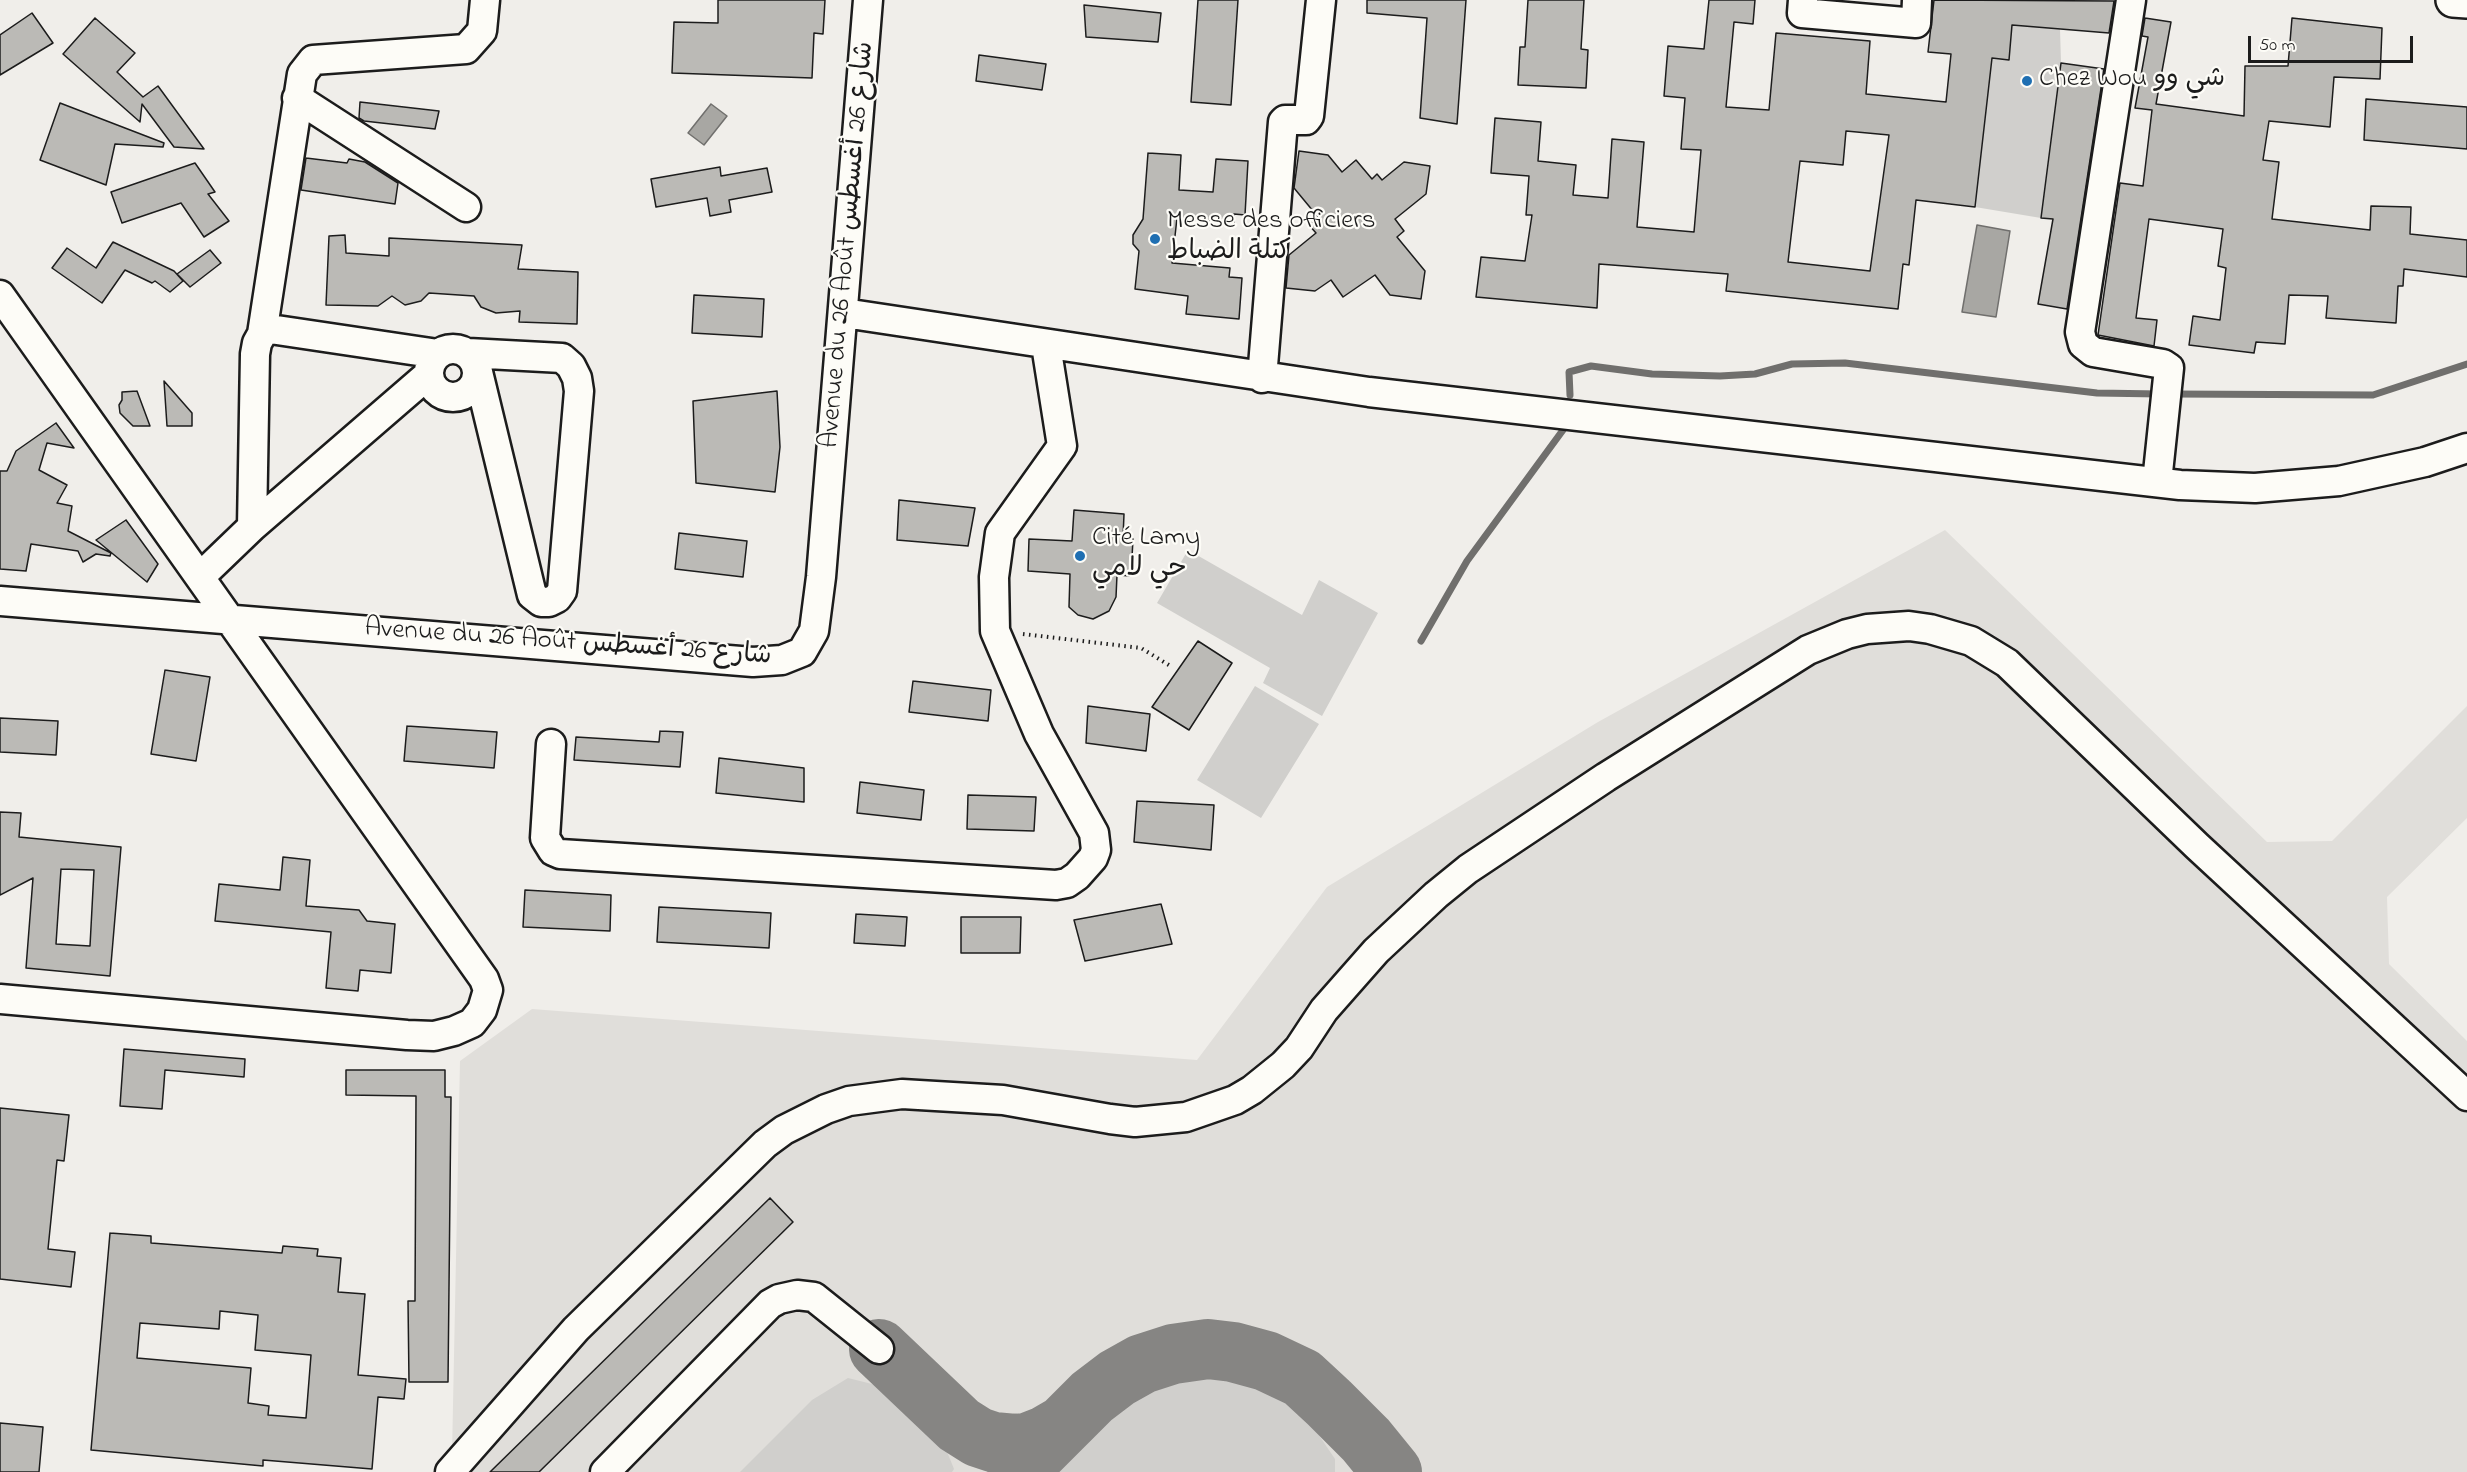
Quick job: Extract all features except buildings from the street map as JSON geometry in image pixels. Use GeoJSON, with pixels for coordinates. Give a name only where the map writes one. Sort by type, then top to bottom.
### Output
{"type":"FeatureCollection","features":[{"type":"Feature","properties":{"kind":"main road"},"geometry":{"type":"LineString","coordinates":[[2453,0],[2467,1]]}},
{"type":"Feature","properties":{"kind":"street"},"geometry":{"type":"LineString","coordinates":[[252,527],[255,354],[262,334],[302,74],[313,60],[466,49],[482,31],[486,0]]}},
{"type":"Feature","properties":{"kind":"street","name":"Avenue du 26 Août شارع 26 أغسطس"},"geometry":{"type":"LineString","coordinates":[[0,601],[753,662],[782,660],[802,652],[814,631],[821,577],[868,0]]}},
{"type":"Feature","properties":{"kind":"street"},"geometry":{"type":"LineString","coordinates":[[1262,378],[1283,122],[1285,120],[1305,120],[1309,116],[1321,0]]}},
{"type":"Feature","properties":{"kind":"street"},"geometry":{"type":"LineString","coordinates":[[1803,0],[1802,13],[1916,23],[1917,0]]}},
{"type":"Feature","properties":{"kind":"street"},"geometry":{"type":"LineString","coordinates":[[2131,0],[2080,332],[2083,344],[2093,352],[2166,365],[2169,372],[2157,482]]}},
{"type":"Feature","properties":{"kind":"street"},"geometry":{"type":"LineString","coordinates":[[297,98],[465,207]]}},
{"type":"Feature","properties":{"kind":"street"},"geometry":{"type":"LineString","coordinates":[[0,295],[484,979],[488,990],[482,1010],[472,1023],[434,1036],[0,999]]}},
{"type":"Feature","properties":{"kind":"street"},"geometry":{"type":"LineString","coordinates":[[844,313],[1262,378],[1369,392],[2157,482],[2255,488],[2338,481],[2425,462],[2467,448]]}},
{"type":"Feature","properties":{"kind":"street"},"geometry":{"type":"LineString","coordinates":[[262,334],[270,329],[433,364]]}},
{"type":"Feature","properties":{"kind":"street"},"geometry":{"type":"LineString","coordinates":[[551,744],[546,838],[553,852],[560,854],[1056,885],[1067,883],[1077,876],[1093,858],[1097,842],[1039,734],[995,631],[994,577],[1000,533],[1062,446],[1046,345]]}},
{"type":"Feature","properties":{"kind":"street"},"geometry":{"type":"LineString","coordinates":[[200,578],[252,527],[447,350],[458,349],[473,363],[532,595],[541,602],[549,602],[557,598],[562,591],[579,391],[577,378],[571,366],[562,358],[473,363]]}},
{"type":"Feature","properties":{"kind":"street"},"geometry":{"type":"LineString","coordinates":[[433,364],[432,384],[439,392],[449,396],[459,396],[470,391],[476,382],[473,363]]}},
{"type":"Feature","properties":{"kind":"street"},"geometry":{"type":"LineString","coordinates":[[450,1472],[576,1329],[765,1144],[784,1130],[826,1109],[849,1101],[903,1094],[1004,1100],[1135,1122],[1186,1117],[1235,1100],[1252,1090],[1283,1065],[1299,1048],[1324,1010],[1376,951],[1436,895],[1468,869],[1606,777],[1808,650],[1847,634],[1867,629],[1888,626],[1930,629],[1971,641],[2007,663],[2197,846],[2467,1096]]}},
{"type":"Feature","properties":{"kind":"street"},"geometry":{"type":"LineString","coordinates":[[605,1472],[770,1304],[779,1299],[797,1295],[814,1297],[879,1349]]}},
{"type":"Feature","properties":{"kind":"path"},"geometry":{"type":"LineString","coordinates":[[995,631],[1141,648],[1172,667]]}},
{"type":"Feature","properties":{"kind":"shaded area"},"geometry":{"type":"Polygon","coordinates":[[[2012,25],[2060,29],[2061,63],[2041,218],[1975,207],[1992,58],[2009,59],[2012,25]]]}},
{"type":"Feature","properties":{"kind":"shaded area"},"geometry":{"type":"Polygon","coordinates":[[[711,104],[727,116],[704,145],[688,133],[711,104]]]}},
{"type":"Feature","properties":{"kind":"shaded area"},"geometry":{"type":"Polygon","coordinates":[[[1977,225],[2010,231],[1996,317],[1962,312],[1977,225]]]}},
{"type":"Feature","properties":{"kind":"shaded area"},"geometry":{"type":"Polygon","coordinates":[[[1945,530],[2267,842],[2332,841],[2467,706],[2467,818],[2387,897],[2389,964],[2467,1041],[2467,1472],[434,1472],[452,1454],[460,1061],[532,1009],[1197,1060],[1327,887],[1598,722],[1945,530]]]}},
{"type":"Feature","properties":{"kind":"shaded area"},"geometry":{"type":"Polygon","coordinates":[[[1188,550],[1302,615],[1319,580],[1378,613],[1322,716],[1263,683],[1270,668],[1157,603],[1188,550]]]}},
{"type":"Feature","properties":{"kind":"shaded area"},"geometry":{"type":"Polygon","coordinates":[[[1255,686],[1319,724],[1261,818],[1197,780],[1255,686]]]}},
{"type":"Feature","properties":{"kind":"shaded area"},"geometry":{"type":"Polygon","coordinates":[[[1223,1367],[1293,1397],[1335,1459],[1335,1472],[1047,1472],[1092,1426],[1157,1382],[1223,1367]]]}},
{"type":"Feature","properties":{"kind":"shaded area"},"geometry":{"type":"Polygon","coordinates":[[[848,1378],[892,1389],[937,1427],[954,1469],[952,1472],[740,1472],[812,1400],[848,1378]]]}},
{"type":"Feature","properties":{"kind":"waterway"},"geometry":{"type":"LineString","coordinates":[[1570,395],[1569,372],[1591,366],[1652,374],[1720,376],[1755,374],[1792,364],[1845,363],[2097,393],[2160,394]]}},
{"type":"Feature","properties":{"kind":"waterway"},"geometry":{"type":"LineString","coordinates":[[2172,394],[2373,395],[2467,364]]}},
{"type":"Feature","properties":{"kind":"waterway"},"geometry":{"type":"LineString","coordinates":[[1421,641],[1467,561],[1563,430]]}},
{"type":"Feature","properties":{"kind":"taxiway"},"geometry":{"type":"LineString","coordinates":[[879,1349],[959,1425],[978,1437],[993,1442],[1027,1443],[1064,1425]]}},
{"type":"Feature","properties":{"kind":"taxiway"},"geometry":{"type":"LineString","coordinates":[[1017,1472],[1092,1397],[1117,1378],[1142,1364],[1173,1354],[1208,1349],[1233,1352],[1266,1361],[1302,1378],[1366,1440],[1392,1472]]}},
{"type":"Feature","properties":{"kind":"place","name":"Chez Wou شي وو"},"geometry":{"type":"Point","coordinates":[2027,81]}},
{"type":"Feature","properties":{"kind":"place","name":"Messe des officiers كتلة الضباط"},"geometry":{"type":"Point","coordinates":[1155,239]}},
{"type":"Feature","properties":{"kind":"place","name":"Cité Lamy حي لامي"},"geometry":{"type":"Point","coordinates":[1080,556]}}]}
